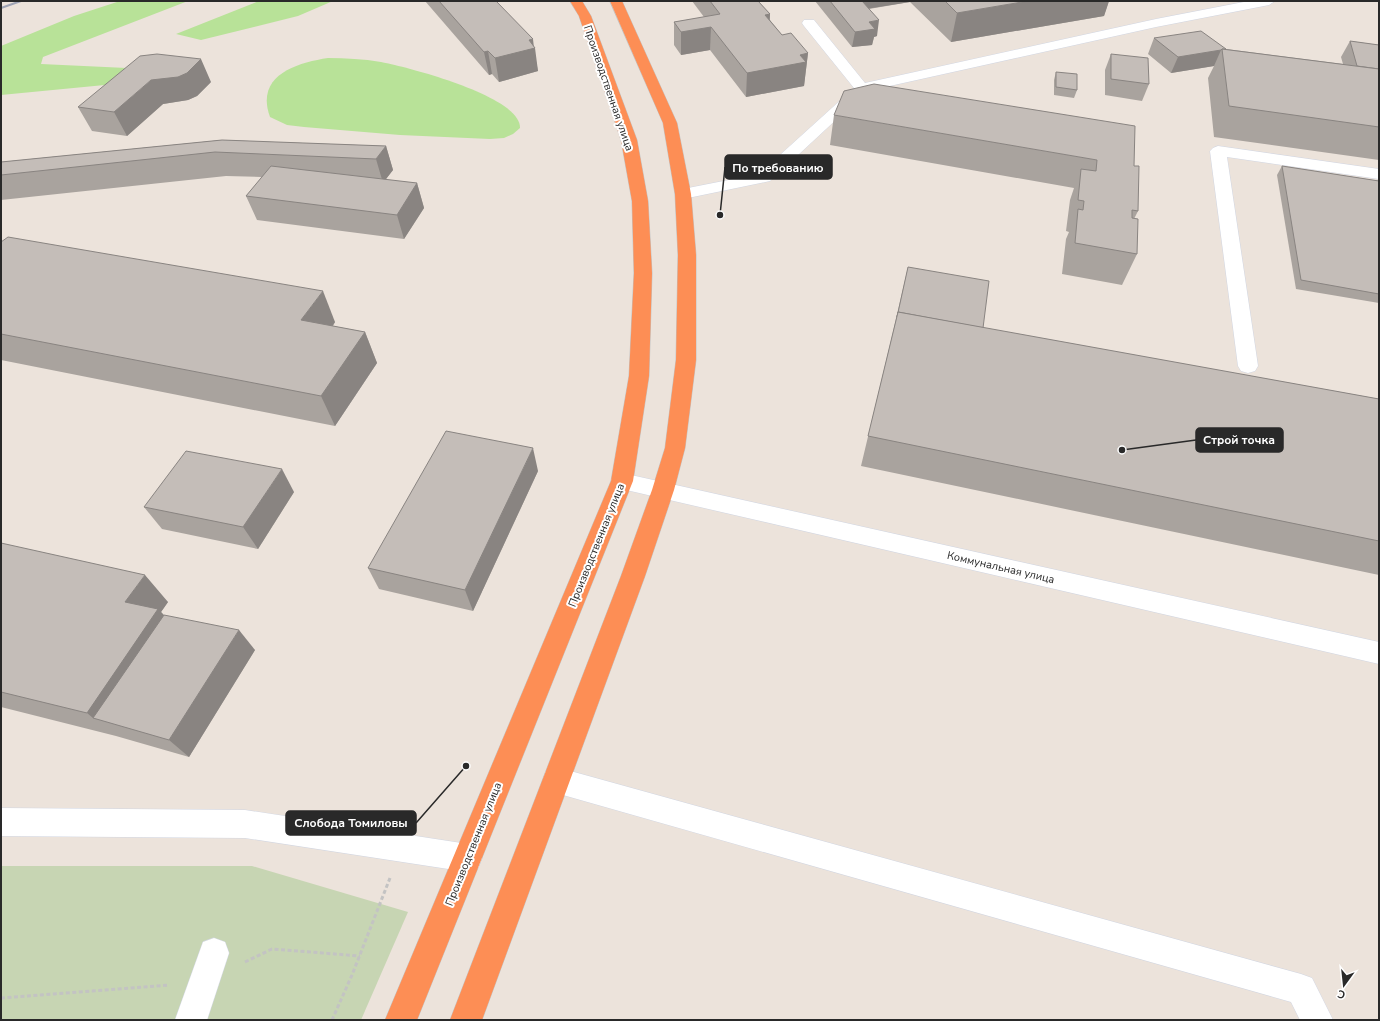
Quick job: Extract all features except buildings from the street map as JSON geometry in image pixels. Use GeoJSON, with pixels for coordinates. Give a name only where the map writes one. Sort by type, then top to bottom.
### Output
{"type":"FeatureCollection","features":[{"type":"Feature","properties":{"kind":"highway","name":"Производственная улица"},"geometry":{"type":"LineString","coordinates":[[401,1020],[622,481],[638,376],[643,273],[640,201],[629,140],[584,16],[576,1]]}},
{"type":"Feature","properties":{"kind":"highway"},"geometry":{"type":"LineString","coordinates":[[466,1020],[633,576],[663,490],[675,448],[686,360],[687,255],[683,194],[670,123],[616,1]]}},
{"type":"Feature","properties":{"kind":"street"},"geometry":{"type":"LineString","coordinates":[[683,194],[764,178],[862,88],[1156,23],[1269,1]]}},
{"type":"Feature","properties":{"kind":"street"},"geometry":{"type":"LineString","coordinates":[[809,23],[862,88]]}},
{"type":"Feature","properties":{"kind":"street"},"geometry":{"type":"LineString","coordinates":[[1248,366],[1218,151],[1379,174]]}},
{"type":"Feature","properties":{"kind":"street","name":"Коммунальная улица"},"geometry":{"type":"LineString","coordinates":[[622,481],[1379,653]]}},
{"type":"Feature","properties":{"kind":"street"},"geometry":{"type":"LineString","coordinates":[[556,780],[1301,989],[1317,1020]]}},
{"type":"Feature","properties":{"kind":"street"},"geometry":{"type":"LineString","coordinates":[[1,822],[245,824],[468,858]]}},
{"type":"Feature","properties":{"kind":"street"},"geometry":{"type":"LineString","coordinates":[[192,1020],[214,953]]}},
{"type":"Feature","properties":{"kind":"path"},"geometry":{"type":"LineString","coordinates":[[332,1020],[352,976],[402,848]]}},
{"type":"Feature","properties":{"kind":"green space"},"geometry":{"type":"Polygon","coordinates":[[[120,1],[188,1],[43,57],[41,64],[148,69],[115,84],[1,95],[1,46],[74,16],[120,1]]]}},
{"type":"Feature","properties":{"kind":"green space"},"geometry":{"type":"Polygon","coordinates":[[[259,1],[333,1],[298,16],[201,40],[176,34],[259,1]]]}},
{"type":"Feature","properties":{"kind":"green space"},"geometry":{"type":"Polygon","coordinates":[[[328,58],[381,62],[414,70],[461,85],[483,94],[502,105],[515,116],[520,128],[513,134],[504,138],[490,139],[400,135],[304,127],[287,125],[270,117],[267,103],[268,91],[273,82],[281,74],[291,68],[315,60],[328,58]]]}},
{"type":"Feature","properties":{"kind":"green space"},"geometry":{"type":"Polygon","coordinates":[[[1,866],[252,866],[408,912],[361,1020],[1,1020],[1,866]]]}},
{"type":"Feature","properties":{"kind":"railway"},"geometry":{"type":"LineString","coordinates":[[1,8],[21,1]]}},
{"type":"Feature","properties":{"kind":"place","name":"По требованию"},"geometry":{"type":"Point","coordinates":[720,215]}},
{"type":"Feature","properties":{"kind":"place","name":"Строй точка"},"geometry":{"type":"Point","coordinates":[1122,450]}},
{"type":"Feature","properties":{"kind":"place","name":"Слобода Томиловы"},"geometry":{"type":"Point","coordinates":[466,766]}}]}
